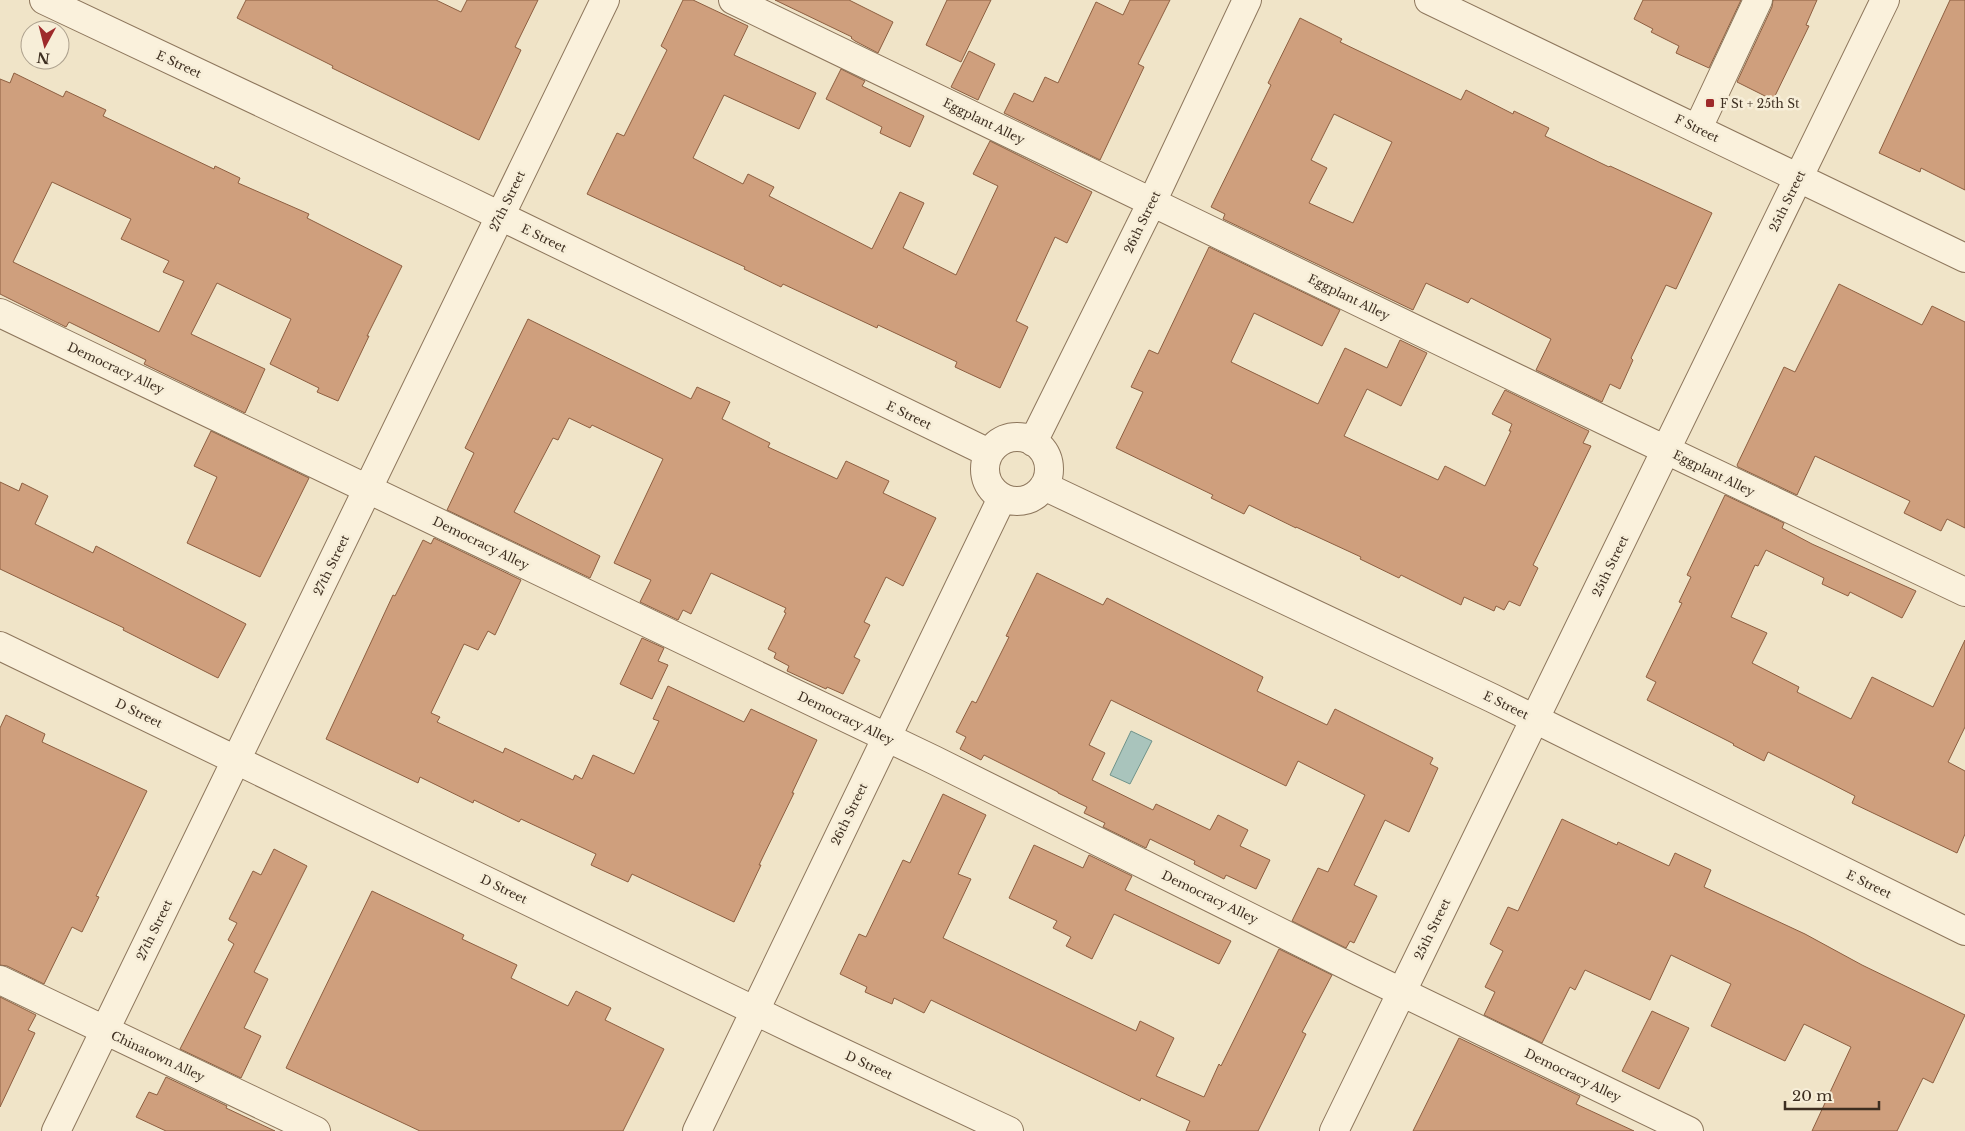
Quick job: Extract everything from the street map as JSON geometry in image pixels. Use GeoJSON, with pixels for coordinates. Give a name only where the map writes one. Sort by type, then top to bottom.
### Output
{"type":"FeatureCollection","features":[{"type":"Feature","properties":{"kind":"street","name":"27th Street"},"geometry":{"type":"LineString","coordinates":[[56,1131],[499,216],[606,0]]}},
{"type":"Feature","properties":{"kind":"street","name":"Eggplant Alley"},"geometry":{"type":"LineString","coordinates":[[734,0],[1666,450],[1965,592]]}},
{"type":"Feature","properties":{"kind":"street","name":"26th Street"},"geometry":{"type":"LineString","coordinates":[[1033,442],[1152,202],[1247,0]]}},
{"type":"Feature","properties":{"kind":"street","name":"F Street"},"geometry":{"type":"LineString","coordinates":[[1429,0],[1848,200],[1965,258]]}},
{"type":"Feature","properties":{"kind":"street"},"geometry":{"type":"LineString","coordinates":[[1698,128],[1758,0]]}},
{"type":"Feature","properties":{"kind":"street","name":"25th Street"},"geometry":{"type":"LineString","coordinates":[[1334,1131],[1885,0]]}},
{"type":"Feature","properties":{"kind":"street","name":"E Street"},"geometry":{"type":"LineString","coordinates":[[55,5],[499,216],[989,453]]}},
{"type":"Feature","properties":{"kind":"street","name":"Democracy Alley"},"geometry":{"type":"LineString","coordinates":[[0,313],[886,738],[1401,992],[1689,1131]]}},
{"type":"Feature","properties":{"kind":"street"},"geometry":{"type":"LineString","coordinates":[[1021,438],[1033,442],[1042,450],[1048,461],[1048,474],[1044,486],[1033,497],[1026,500],[1010,501],[1002,498],[992,490],[986,478],[985,466],[989,453],[997,444],[1008,439],[1021,438]]}},
{"type":"Feature","properties":{"kind":"street","name":"E Street"},"geometry":{"type":"LineString","coordinates":[[1044,486],[1535,720],[1965,931]]}},
{"type":"Feature","properties":{"kind":"street","name":"26th Street"},"geometry":{"type":"LineString","coordinates":[[697,1131],[1002,498]]}},
{"type":"Feature","properties":{"kind":"street","name":"D Street"},"geometry":{"type":"LineString","coordinates":[[0,646],[1009,1131]]}},
{"type":"Feature","properties":{"kind":"street","name":"Chinatown Alley"},"geometry":{"type":"LineString","coordinates":[[0,980],[316,1131]]}},
{"type":"Feature","properties":{"kind":"water"},"geometry":{"type":"Polygon","coordinates":[[[1131,731],[1152,741],[1130,784],[1110,775],[1131,731]]]}},
{"type":"Feature","properties":{"kind":"building"},"geometry":{"type":"Polygon","coordinates":[[[246,0],[436,0],[461,12],[467,0],[538,0],[515,47],[521,50],[479,140],[332,68],[333,66],[237,18],[246,0]]]}},
{"type":"Feature","properties":{"kind":"building"},"geometry":{"type":"Polygon","coordinates":[[[683,0],[693,0],[748,26],[734,55],[816,93],[799,129],[724,95],[693,158],[743,184],[748,174],[774,187],[769,196],[872,249],[900,192],[924,203],[903,248],[956,275],[998,186],[973,174],[990,141],[1092,192],[1067,243],[1055,237],[1016,321],[1028,327],[1000,388],[955,367],[957,362],[878,325],[877,328],[783,284],[781,287],[744,269],[745,267],[587,194],[617,133],[624,136],[667,50],[661,46],[683,0]]]}},
{"type":"Feature","properties":{"kind":"building"},"geometry":{"type":"Polygon","coordinates":[[[775,0],[849,0],[893,22],[878,53],[855,41],[852,37],[775,0]]]}},
{"type":"Feature","properties":{"kind":"building"},"geometry":{"type":"Polygon","coordinates":[[[947,0],[991,0],[961,62],[926,45],[947,0]]]}},
{"type":"Feature","properties":{"kind":"building"},"geometry":{"type":"Polygon","coordinates":[[[1130,0],[1170,0],[1138,64],[1144,67],[1100,160],[1004,113],[1014,93],[1033,102],[1045,77],[1058,83],[1096,2],[1123,15],[1130,0]]]}},
{"type":"Feature","properties":{"kind":"building"},"geometry":{"type":"Polygon","coordinates":[[[1643,0],[1741,0],[1709,68],[1676,53],[1679,46],[1651,32],[1653,29],[1634,19],[1643,0]]]}},
{"type":"Feature","properties":{"kind":"building"},"geometry":{"type":"Polygon","coordinates":[[[1773,0],[1817,0],[1806,25],[1809,26],[1773,100],[1737,82],[1772,7],[1773,0]]]}},
{"type":"Feature","properties":{"kind":"building"},"geometry":{"type":"Polygon","coordinates":[[[1950,0],[1965,0],[1965,190],[1921,168],[1920,172],[1879,153],[1950,0]]]}},
{"type":"Feature","properties":{"kind":"building"},"geometry":{"type":"Polygon","coordinates":[[[1300,18],[1342,39],[1340,42],[1461,100],[1466,90],[1513,114],[1514,111],[1549,128],[1545,136],[1712,213],[1676,289],[1666,285],[1631,358],[1633,360],[1620,389],[1610,384],[1602,402],[1536,370],[1551,339],[1471,298],[1468,303],[1426,283],[1413,310],[1223,219],[1225,214],[1211,207],[1271,85],[1268,83],[1300,18]],[[1334,114],[1311,160],[1327,168],[1309,203],[1353,223],[1392,142],[1334,114]]]}},
{"type":"Feature","properties":{"kind":"building"},"geometry":{"type":"Polygon","coordinates":[[[969,51],[995,64],[978,100],[951,87],[969,51]]]}},
{"type":"Feature","properties":{"kind":"building"},"geometry":{"type":"Polygon","coordinates":[[[841,69],[865,81],[862,86],[924,116],[910,147],[880,133],[882,127],[826,99],[841,69]]]}},
{"type":"Feature","properties":{"kind":"building"},"geometry":{"type":"Polygon","coordinates":[[[14,73],[63,97],[66,91],[106,110],[103,116],[214,169],[215,166],[240,178],[238,183],[309,214],[307,218],[402,266],[367,336],[369,336],[338,401],[317,392],[319,388],[270,364],[291,319],[217,283],[191,334],[265,369],[245,413],[144,364],[146,360],[69,322],[66,327],[0,294],[0,79],[10,83],[14,73]],[[52,182],[13,262],[159,332],[184,281],[163,272],[169,261],[121,239],[131,219],[52,182]]]}},
{"type":"Feature","properties":{"kind":"building"},"geometry":{"type":"Polygon","coordinates":[[[1209,247],[1340,310],[1322,346],[1254,313],[1231,362],[1318,404],[1345,348],[1387,368],[1400,340],[1427,353],[1401,406],[1367,389],[1344,436],[1438,480],[1445,466],[1485,486],[1511,431],[1509,431],[1512,424],[1492,414],[1505,390],[1589,431],[1583,443],[1591,446],[1533,565],[1538,568],[1520,606],[1509,601],[1504,610],[1496,606],[1494,611],[1464,597],[1461,605],[1401,575],[1399,578],[1360,559],[1361,557],[1249,505],[1244,514],[1211,498],[1213,495],[1116,448],[1143,392],[1131,387],[1149,350],[1158,354],[1209,247]]]}},
{"type":"Feature","properties":{"kind":"building"},"geometry":{"type":"Polygon","coordinates":[[[1839,284],[1922,325],[1932,306],[1965,322],[1965,528],[1947,519],[1941,531],[1904,513],[1910,501],[1815,456],[1797,495],[1738,467],[1737,465],[1784,367],[1795,372],[1839,284]]]}},
{"type":"Feature","properties":{"kind":"building"},"geometry":{"type":"Polygon","coordinates":[[[528,319],[691,399],[697,387],[730,402],[722,419],[770,443],[768,447],[837,479],[846,461],[889,481],[883,493],[936,518],[903,586],[886,577],[864,622],[870,625],[854,657],[860,660],[843,694],[827,687],[826,689],[787,671],[789,666],[774,658],[776,653],[768,649],[786,613],[784,612],[786,608],[711,573],[691,614],[683,610],[678,620],[640,602],[651,580],[614,563],[663,459],[592,425],[590,428],[569,418],[558,440],[553,438],[514,512],[600,556],[590,578],[447,510],[474,453],[465,448],[528,319]]]}},
{"type":"Feature","properties":{"kind":"building"},"geometry":{"type":"Polygon","coordinates":[[[211,431],[309,478],[260,577],[187,543],[217,477],[194,466],[211,431]]]}},
{"type":"Feature","properties":{"kind":"building"},"geometry":{"type":"Polygon","coordinates":[[[0,482],[19,491],[22,483],[48,496],[35,524],[93,553],[96,546],[246,624],[218,678],[123,630],[124,628],[0,569],[0,482]]]}},
{"type":"Feature","properties":{"kind":"building"},"geometry":{"type":"Polygon","coordinates":[[[1725,495],[1784,523],[1782,528],[1812,544],[1916,591],[1902,618],[1850,592],[1848,596],[1822,584],[1824,578],[1766,550],[1758,566],[1755,565],[1731,617],[1767,633],[1752,663],[1799,687],[1797,692],[1851,719],[1872,677],[1933,707],[1965,640],[1965,727],[1948,762],[1965,771],[1965,834],[1957,853],[1852,803],[1855,796],[1768,752],[1764,761],[1647,700],[1656,682],[1646,677],[1682,603],[1679,602],[1691,577],[1687,575],[1725,495]]]}},
{"type":"Feature","properties":{"kind":"building"},"geometry":{"type":"Polygon","coordinates":[[[434,538],[521,580],[495,635],[488,631],[478,650],[464,644],[431,713],[440,717],[437,722],[503,753],[505,748],[573,780],[575,775],[582,779],[593,755],[634,774],[659,721],[653,719],[668,686],[744,722],[751,709],[817,740],[734,922],[632,874],[628,882],[591,865],[596,854],[521,819],[519,822],[474,800],[473,803],[420,777],[418,783],[326,739],[393,595],[395,596],[423,540],[431,544],[434,538]]]}},
{"type":"Feature","properties":{"kind":"building"},"geometry":{"type":"Polygon","coordinates":[[[1037,573],[1103,605],[1107,598],[1263,677],[1257,691],[1327,725],[1335,709],[1433,758],[1430,764],[1438,768],[1409,832],[1385,820],[1354,885],[1377,896],[1354,943],[1350,941],[1346,948],[1292,921],[1318,868],[1328,872],[1365,795],[1298,761],[1286,786],[1111,700],[1089,745],[1105,753],[1092,780],[1153,810],[1156,804],[1210,830],[1218,815],[1248,830],[1240,846],[1270,860],[1256,889],[1226,875],[1224,879],[1194,864],[1195,861],[1150,839],[1146,848],[1103,827],[1105,823],[1084,813],[1087,807],[984,755],[981,760],[960,749],[966,737],[956,732],[972,701],[976,703],[1009,637],[1006,636],[1037,573]]]}},
{"type":"Feature","properties":{"kind":"building"},"geometry":{"type":"Polygon","coordinates":[[[642,638],[664,648],[658,661],[668,665],[652,699],[620,684],[642,638]]]}},
{"type":"Feature","properties":{"kind":"building"},"geometry":{"type":"Polygon","coordinates":[[[6,715],[45,734],[42,742],[147,791],[96,896],[99,897],[82,932],[72,927],[44,984],[7,966],[0,965],[0,728],[6,715]]]}},
{"type":"Feature","properties":{"kind":"building"},"geometry":{"type":"Polygon","coordinates":[[[943,794],[986,815],[958,874],[971,879],[943,938],[1136,1031],[1140,1021],[1174,1038],[1156,1076],[1204,1097],[1219,1064],[1221,1066],[1279,949],[1332,975],[1302,1032],[1306,1034],[1258,1131],[1186,1131],[1190,1121],[1141,1098],[1140,1101],[931,1000],[924,1013],[894,998],[892,1004],[865,992],[867,987],[840,974],[859,934],[866,937],[903,860],[910,863],[943,794]]]}},
{"type":"Feature","properties":{"kind":"building"},"geometry":{"type":"Polygon","coordinates":[[[1562,819],[1617,845],[1618,842],[1669,866],[1675,853],[1711,870],[1704,887],[1805,934],[1862,965],[1965,1015],[1933,1083],[1923,1078],[1897,1131],[1812,1131],[1851,1047],[1804,1024],[1785,1061],[1711,1026],[1731,984],[1671,955],[1650,1000],[1585,970],[1575,990],[1570,987],[1542,1043],[1484,1015],[1495,992],[1485,987],[1503,951],[1490,944],[1508,907],[1518,911],[1562,819]]]}},
{"type":"Feature","properties":{"kind":"building"},"geometry":{"type":"Polygon","coordinates":[[[1034,845],[1083,868],[1089,855],[1132,876],[1125,890],[1231,941],[1219,964],[1114,914],[1092,959],[1066,946],[1071,937],[1053,928],[1057,921],[1009,898],[1034,845]]]}},
{"type":"Feature","properties":{"kind":"building"},"geometry":{"type":"Polygon","coordinates":[[[274,849],[307,866],[254,972],[268,979],[244,1028],[261,1036],[241,1078],[180,1049],[234,944],[228,940],[237,923],[229,919],[253,871],[261,875],[274,849]]]}},
{"type":"Feature","properties":{"kind":"building"},"geometry":{"type":"Polygon","coordinates":[[[372,891],[464,935],[462,939],[517,965],[511,978],[568,1006],[576,991],[611,1008],[605,1020],[664,1049],[623,1131],[420,1131],[286,1068],[372,891]]]}},
{"type":"Feature","properties":{"kind":"building"},"geometry":{"type":"Polygon","coordinates":[[[0,997],[36,1015],[28,1030],[35,1033],[0,1107],[0,997]]]}},
{"type":"Feature","properties":{"kind":"building"},"geometry":{"type":"Polygon","coordinates":[[[1652,1011],[1689,1028],[1659,1089],[1622,1071],[1652,1011]]]}},
{"type":"Feature","properties":{"kind":"building"},"geometry":{"type":"Polygon","coordinates":[[[1459,1038],[1580,1096],[1576,1104],[1634,1131],[1413,1131],[1459,1038]]]}},
{"type":"Feature","properties":{"kind":"building"},"geometry":{"type":"Polygon","coordinates":[[[166,1077],[275,1131],[166,1131],[136,1117],[149,1092],[157,1095],[166,1077]]]}},
{"type":"Feature","properties":{"kind":"place","name":"F St + 25th St"},"geometry":{"type":"Point","coordinates":[1710,103]}}]}
